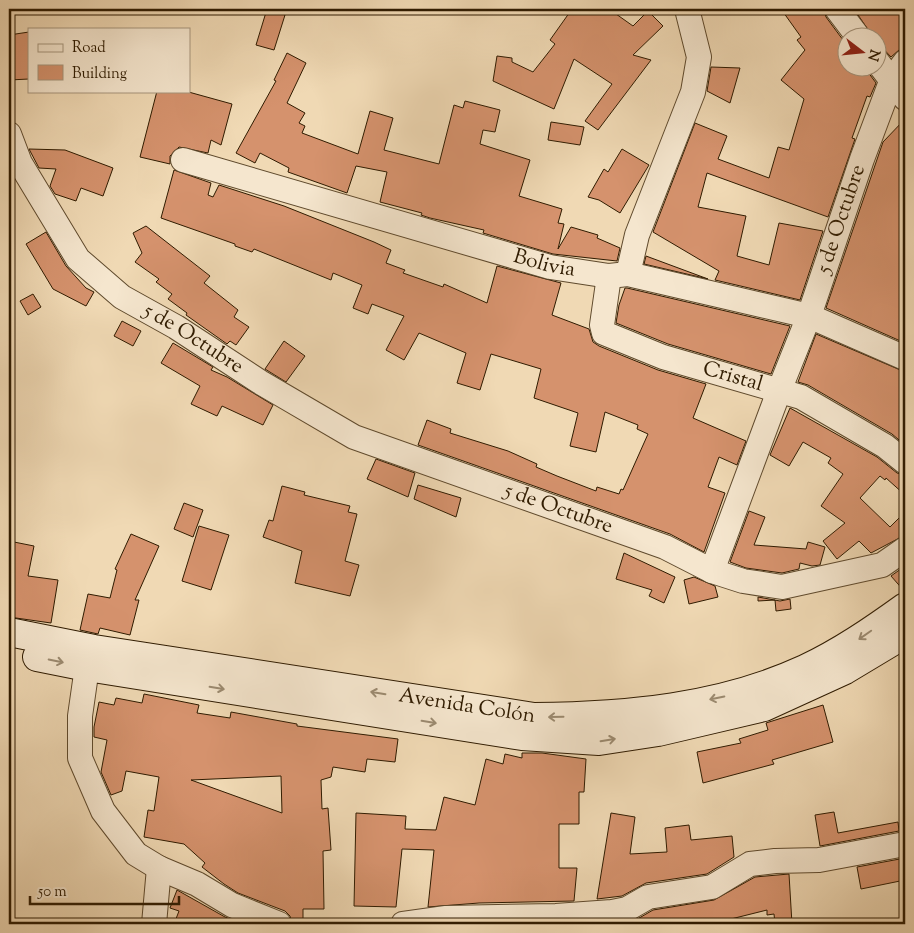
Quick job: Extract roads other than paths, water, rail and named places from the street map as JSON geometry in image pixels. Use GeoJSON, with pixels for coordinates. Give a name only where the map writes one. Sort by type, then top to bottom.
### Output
{"type":"FeatureCollection","features":[{"type":"Feature","properties":{"kind":"main road","name":"Avenida Colón"},"geometry":{"type":"LineString","coordinates":[[9,651],[90,658],[534,717],[605,716],[653,712],[739,693],[804,669],[859,640],[905,607]]}},
{"type":"Feature","properties":{"kind":"main road","name":"Avenida Colón"},"geometry":{"type":"LineString","coordinates":[[9,632],[90,658],[522,736],[600,742],[658,732],[764,707],[845,670],[905,634]]}},
{"type":"Feature","properties":{"kind":"street"},"geometry":{"type":"LineString","coordinates":[[618,275],[637,235],[657,179],[682,123],[696,76],[699,57],[687,9]]}},
{"type":"Feature","properties":{"kind":"street"},"geometry":{"type":"LineString","coordinates":[[837,9],[851,28]]}},
{"type":"Feature","properties":{"kind":"street"},"geometry":{"type":"LineString","coordinates":[[886,68],[901,80]]}},
{"type":"Feature","properties":{"kind":"street","name":"5 de Octubre"},"geometry":{"type":"LineString","coordinates":[[9,134],[20,163],[78,259],[122,297],[176,327],[260,382],[354,437],[665,547],[712,571],[809,316],[862,159],[901,80]]}},
{"type":"Feature","properties":{"kind":"street","name":"Bolivia"},"geometry":{"type":"LineString","coordinates":[[183,160],[550,267],[618,275],[809,316],[905,358]]}},
{"type":"Feature","properties":{"kind":"street","name":"Cristal"},"geometry":{"type":"LineString","coordinates":[[618,275],[602,325],[604,333],[663,357],[801,397],[886,446],[905,462]]}},
{"type":"Feature","properties":{"kind":"street"},"geometry":{"type":"LineString","coordinates":[[712,571],[743,581],[782,587],[882,565],[905,549]]}},
{"type":"Feature","properties":{"kind":"street"},"geometry":{"type":"LineString","coordinates":[[90,658],[80,716],[80,758],[103,811],[136,854],[159,868],[197,884],[232,905],[279,924]]}},
{"type":"Feature","properties":{"kind":"street"},"geometry":{"type":"LineString","coordinates":[[402,924],[446,918],[556,916],[612,912],[627,909],[648,897],[712,887],[750,864],[775,861],[819,860],[905,844]]}},
{"type":"Feature","properties":{"kind":"street"},"geometry":{"type":"LineString","coordinates":[[154,924],[159,868]]}}]}
